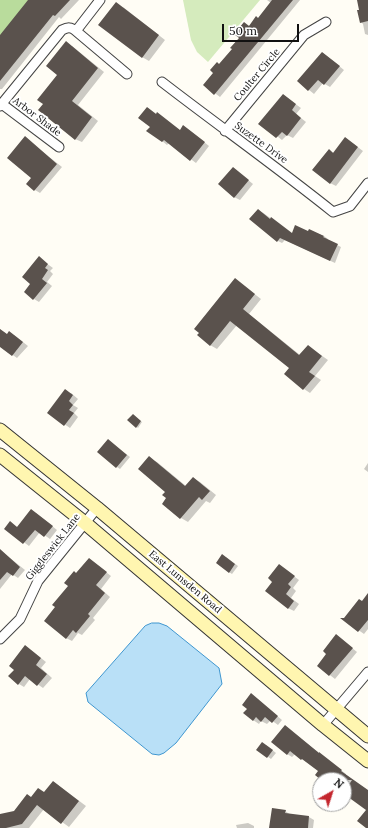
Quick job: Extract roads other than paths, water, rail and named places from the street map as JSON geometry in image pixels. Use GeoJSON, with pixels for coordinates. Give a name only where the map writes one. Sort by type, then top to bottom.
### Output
{"type":"FeatureCollection","features":[{"type":"Feature","properties":{"kind":"main road","name":"East Lumsden Road"},"geometry":{"type":"LineString","coordinates":[[0,430],[97,508],[368,736]]}},
{"type":"Feature","properties":{"kind":"main road","name":"East Lumsden Road"},"geometry":{"type":"LineString","coordinates":[[0,455],[84,523],[323,725],[368,761]]}},
{"type":"Feature","properties":{"kind":"street"},"geometry":{"type":"LineString","coordinates":[[76,31],[100,0]]}},
{"type":"Feature","properties":{"kind":"street","name":"Coulter Circle"},"geometry":{"type":"LineString","coordinates":[[225,131],[304,35],[326,22]]}},
{"type":"Feature","properties":{"kind":"street"},"geometry":{"type":"LineString","coordinates":[[1,105],[62,30],[67,28],[71,28],[76,31],[127,74]]}},
{"type":"Feature","properties":{"kind":"street","name":"Suzette Drive"},"geometry":{"type":"LineString","coordinates":[[162,82],[225,131],[290,177],[333,212],[350,206],[368,183]]}},
{"type":"Feature","properties":{"kind":"street","name":"Arbor Shade"},"geometry":{"type":"LineString","coordinates":[[1,105],[59,147]]}},
{"type":"Feature","properties":{"kind":"street","name":"Giggleswick Lane"},"geometry":{"type":"LineString","coordinates":[[0,639],[20,619],[38,581],[97,508]]}},
{"type":"Feature","properties":{"kind":"street"},"geometry":{"type":"LineString","coordinates":[[323,725],[368,672]]}},
{"type":"Feature","properties":{"kind":"water"},"geometry":{"type":"Polygon","coordinates":[[[152,623],[159,623],[167,626],[219,668],[222,684],[176,743],[164,753],[159,755],[152,754],[88,702],[86,693],[145,626],[152,623]]]}}]}
